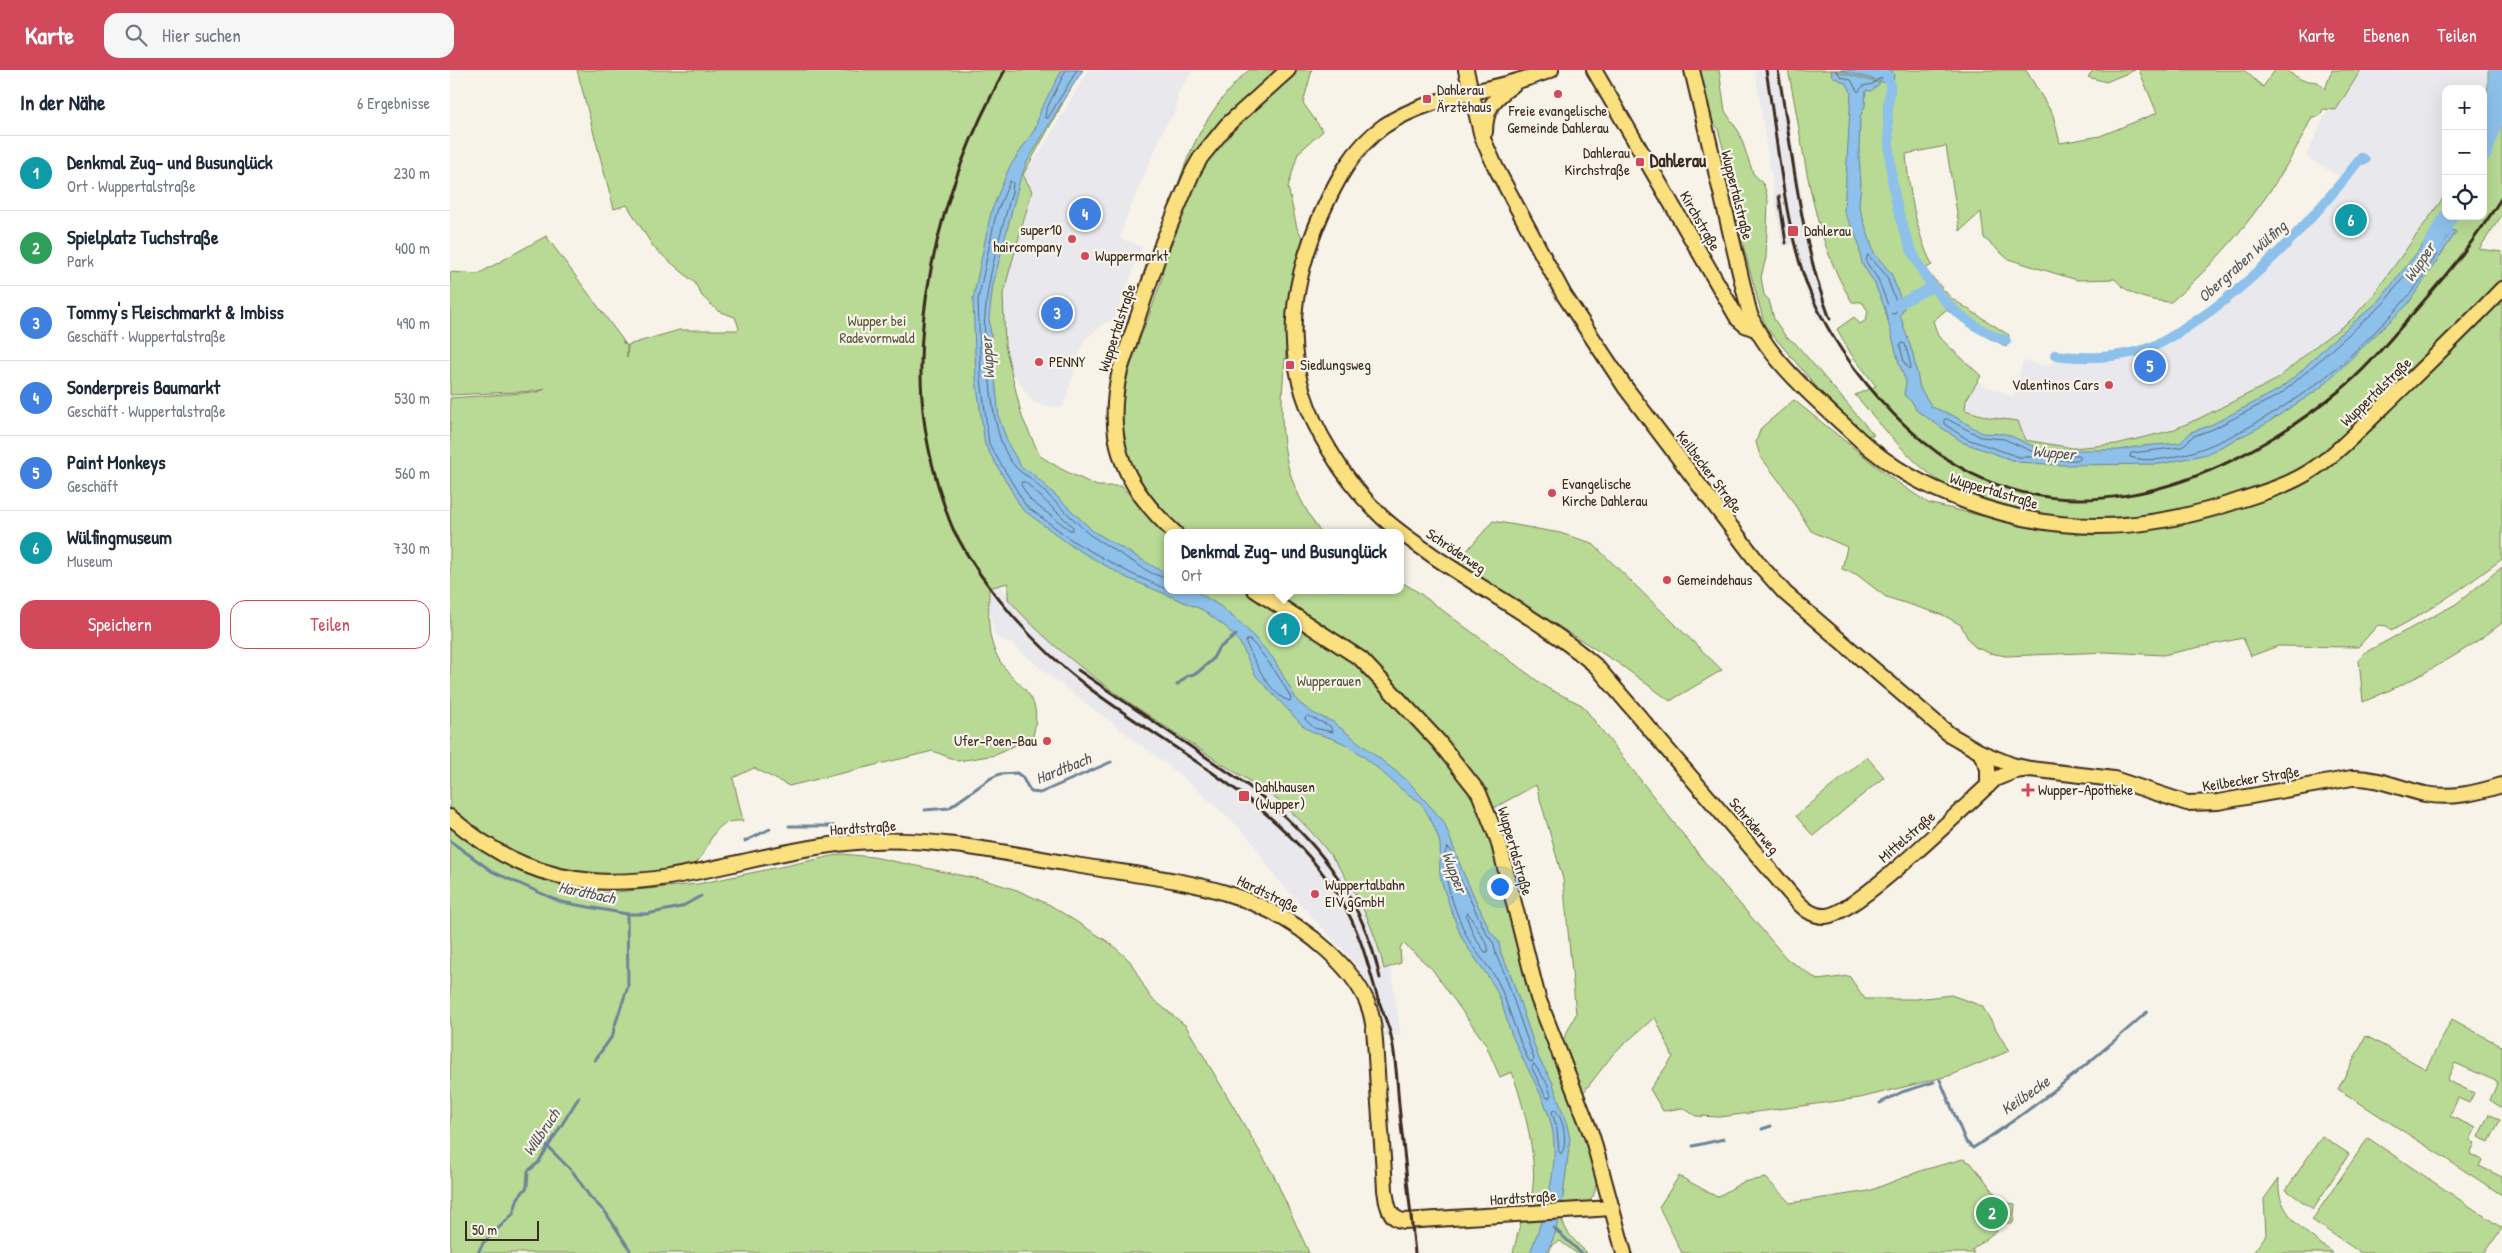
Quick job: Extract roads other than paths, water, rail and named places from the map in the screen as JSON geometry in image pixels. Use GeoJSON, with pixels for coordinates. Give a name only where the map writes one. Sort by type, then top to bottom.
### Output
{"type":"FeatureCollection","features":[{"type":"Feature","properties":{"kind":"main road","name":"Wuppertalstraße"},"geometry":{"type":"LineString","coordinates":[[1171,529],[1150,508],[1133,486],[1118,447],[1113,424],[1115,389],[1163,242],[1193,171],[1227,124],[1288,70]]}},
{"type":"Feature","properties":{"kind":"main road","name":"Keilbecker Straße"},"geometry":{"type":"LineString","coordinates":[[1466,70],[1486,148],[1550,270],[1588,333],[1636,402],[1759,564],[1785,593],[1812,619],[1949,734],[1980,752],[2030,769],[2114,779],[2179,802],[2195,804],[2218,802],[2352,778],[2368,779],[2425,794],[2442,796],[2469,794],[2502,785]]}},
{"type":"Feature","properties":{"kind":"main road"},"geometry":{"type":"LineString","coordinates":[[1473,93],[1551,70]]}},
{"type":"Feature","properties":{"kind":"main road","name":"Kirchstraße"},"geometry":{"type":"LineString","coordinates":[[1594,70],[1738,320],[1745,325],[1755,328]]}},
{"type":"Feature","properties":{"kind":"main road","name":"Wuppertalstraße"},"geometry":{"type":"LineString","coordinates":[[1692,70],[1749,311],[1755,328],[1767,347],[1830,411],[1875,453],[1912,479],[1961,500],[2018,518],[2067,526],[2114,526],[2201,512],[2274,488],[2312,470],[2345,444],[2452,342],[2502,289]]}},
{"type":"Feature","properties":{"kind":"main road","name":"Keilbecker Straße"},"geometry":{"type":"LineString","coordinates":[[1486,148],[1486,121],[1490,104],[1503,92],[1522,80]]}},
{"type":"Feature","properties":{"kind":"main road","name":"Schröderweg"},"geometry":{"type":"LineString","coordinates":[[1398,529],[1383,518],[1343,471],[1318,432],[1308,410],[1299,382],[1293,350],[1294,303],[1307,248],[1339,176],[1364,144],[1392,122],[1412,111],[1473,93]]}},
{"type":"Feature","properties":{"kind":"main road","name":"Schröderweg"},"geometry":{"type":"LineString","coordinates":[[1404,533],[1450,567],[1568,644],[1596,666],[1803,907]]}},
{"type":"Feature","properties":{"kind":"main road","name":"Wuppertalstraße"},"geometry":{"type":"LineString","coordinates":[[1261,594],[1361,659],[1438,741],[1479,793],[1498,840],[1538,998],[1592,1136],[1624,1253]]}},
{"type":"Feature","properties":{"kind":"main road"},"geometry":{"type":"LineString","coordinates":[[1980,752],[1988,768],[1988,786]]}},
{"type":"Feature","properties":{"kind":"main road","name":"Mittelstraße"},"geometry":{"type":"LineString","coordinates":[[1803,907],[1822,916],[1834,915],[1846,909],[1898,866],[1988,786],[2003,775],[2030,769]]}},
{"type":"Feature","properties":{"kind":"main road","name":"Hardtstraße"},"geometry":{"type":"LineString","coordinates":[[450,817],[474,837],[500,853],[527,866],[569,879],[611,883],[645,881],[836,845],[869,841],[919,842],[984,849],[1187,882],[1228,892],[1258,904],[1289,920],[1321,945],[1342,966],[1366,999],[1373,1028],[1385,1190],[1392,1216],[1404,1221],[1612,1208]]}},
{"type":"Feature","properties":{"kind":"water"},"geometry":{"type":"Polygon","coordinates":[[[1062,70],[1083,70],[1026,164],[1019,183],[993,285],[989,317],[999,418],[1009,446],[1022,468],[1031,472],[1093,531],[1164,573],[1164,594],[1127,578],[1073,547],[1022,509],[985,445],[976,379],[973,299],[991,212],[1009,168],[1035,129],[1041,109],[1062,70]]]}},
{"type":"Feature","properties":{"kind":"water"},"geometry":{"type":"Polygon","coordinates":[[[1831,70],[1880,83],[1871,91],[1866,90],[1865,106],[1860,117],[1859,156],[1861,184],[1859,206],[1874,253],[1891,273],[1904,308],[1900,315],[1913,354],[1920,388],[1932,407],[1954,416],[1982,433],[2006,434],[2042,450],[2119,450],[2180,443],[2191,432],[2209,426],[2278,390],[2379,301],[2440,223],[2456,232],[2408,304],[2319,389],[2264,425],[2207,454],[2161,464],[2059,465],[2018,462],[1964,443],[1916,410],[1913,403],[1904,395],[1906,382],[1884,306],[1874,282],[1862,264],[1858,241],[1844,211],[1851,92],[1847,84],[1832,76],[1831,70]]]}},
{"type":"Feature","properties":{"kind":"water"},"geometry":{"type":"Polygon","coordinates":[[[1839,70],[1891,70],[1894,74],[1893,85],[1839,70]]]}},
{"type":"Feature","properties":{"kind":"water"},"geometry":{"type":"Polygon","coordinates":[[[1165,594],[1200,594],[1220,606],[1245,627],[1273,658],[1298,702],[1313,713],[1333,722],[1408,781],[1444,822],[1462,870],[1490,931],[1499,942],[1501,954],[1509,970],[1539,1059],[1552,1081],[1567,1125],[1570,1139],[1562,1205],[1555,1234],[1547,1253],[1530,1253],[1545,1208],[1552,1175],[1554,1143],[1552,1128],[1541,1095],[1512,1035],[1494,986],[1459,932],[1440,875],[1439,840],[1432,822],[1419,801],[1406,793],[1367,759],[1341,742],[1303,726],[1256,676],[1240,643],[1227,628],[1203,610],[1165,594]]]}},
{"type":"Feature","properties":{"kind":"waterway","name":"Obergraben Wülfing"},"geometry":{"type":"LineString","coordinates":[[1883,70],[1890,84],[1888,104],[1889,145],[1897,207],[1906,235],[1918,262],[1933,287],[1953,309],[1977,327],[2006,341]]}},
{"type":"Feature","properties":{"kind":"waterway","name":"Wupper"},"geometry":{"type":"LineString","coordinates":[[2487,141],[2496,114],[2498,70]]}},
{"type":"Feature","properties":{"kind":"waterway","name":"Obergraben Wülfing"},"geometry":{"type":"LineString","coordinates":[[2055,355],[2078,357],[2113,356],[2135,352],[2163,342],[2238,290],[2303,227],[2361,158],[2365,160]]}},
{"type":"Feature","properties":{"kind":"waterway","name":"Wupper"},"geometry":{"type":"LineString","coordinates":[[2432,246],[2447,220]]}},
{"type":"Feature","properties":{"kind":"waterway"},"geometry":{"type":"LineString","coordinates":[[1891,308],[1932,287]]}},
{"type":"Feature","properties":{"kind":"waterway","name":"Hardtbach"},"geometry":{"type":"LineString","coordinates":[[1177,685],[1187,676],[1197,673],[1212,660],[1218,649],[1236,635]]}},
{"type":"Feature","properties":{"kind":"waterway","name":"Hardtbach"},"geometry":{"type":"LineString","coordinates":[[925,810],[949,808],[991,778],[1000,774],[1017,773],[1022,777],[1031,792],[1040,793],[1111,762]]}},
{"type":"Feature","properties":{"kind":"waterway","name":"Hardtbach"},"geometry":{"type":"LineString","coordinates":[[789,826],[834,826]]}},
{"type":"Feature","properties":{"kind":"waterway","name":"Hardtbach"},"geometry":{"type":"LineString","coordinates":[[745,841],[770,829]]}},
{"type":"Feature","properties":{"kind":"waterway","name":"Hardtbach"},"geometry":{"type":"LineString","coordinates":[[450,841],[493,872],[561,902],[627,914],[647,914],[681,907],[701,896]]}},
{"type":"Feature","properties":{"kind":"waterway","name":"Willbruch"},"geometry":{"type":"LineString","coordinates":[[595,1060],[613,1035],[628,986],[627,914]]}},
{"type":"Feature","properties":{"kind":"waterway","name":"Keilbecke"},"geometry":{"type":"LineString","coordinates":[[1940,1080],[1966,1142],[1973,1148],[2019,1117],[2063,1083],[2147,1012]]}},
{"type":"Feature","properties":{"kind":"waterway","name":"Keilbecke"},"geometry":{"type":"LineString","coordinates":[[1880,1103],[1902,1092],[1934,1082]]}},
{"type":"Feature","properties":{"kind":"waterway","name":"Willbruch"},"geometry":{"type":"LineString","coordinates":[[478,1253],[483,1243],[513,1214],[518,1198],[527,1187],[528,1171],[538,1163],[579,1097]]}},
{"type":"Feature","properties":{"kind":"waterway","name":"Keilbecke"},"geometry":{"type":"LineString","coordinates":[[1762,1129],[1771,1126]]}},
{"type":"Feature","properties":{"kind":"waterway","name":"Keilbecke"},"geometry":{"type":"LineString","coordinates":[[1693,1146],[1724,1139]]}},
{"type":"Feature","properties":{"kind":"waterway"},"geometry":{"type":"LineString","coordinates":[[547,1146],[573,1172],[590,1197],[606,1213],[630,1250]]}},
{"type":"Feature","properties":{"kind":"waterway"},"geometry":{"type":"LineString","coordinates":[[1554,1228],[1581,1253]]}},
{"type":"Feature","properties":{"kind":"railway"},"geometry":{"type":"LineString","coordinates":[[1005,70],[981,116],[961,165],[944,216],[931,268],[923,321],[921,374],[925,427],[936,478],[946,512],[954,531],[967,553],[996,596],[1013,617],[1050,655],[1089,688],[1227,783],[1260,809],[1290,836],[1318,867],[1342,902],[1362,946],[1390,1032],[1415,1253]]}},
{"type":"Feature","properties":{"kind":"railway"},"geometry":{"type":"LineString","coordinates":[[1766,70],[1788,216],[1802,272],[1812,297],[1831,333],[1854,368],[1880,400],[1909,429],[1960,467],[2015,490],[2070,499],[2127,495],[2183,481],[2237,458],[2290,427],[2339,391],[2376,356],[2458,259],[2502,197]]}},
{"type":"Feature","properties":{"kind":"railway"},"geometry":{"type":"LineString","coordinates":[[1778,70],[1804,227],[1811,258],[1830,319]]}},
{"type":"Feature","properties":{"kind":"railway"},"geometry":{"type":"LineString","coordinates":[[1779,196],[1786,243]]}},
{"type":"Feature","properties":{"kind":"railway"},"geometry":{"type":"LineString","coordinates":[[1078,670],[1247,785],[1294,825],[1314,846],[1348,893],[1372,948],[1380,978]]}},
{"type":"Feature","properties":{"kind":"place","name":"Freie evangelische Gemeinde Dahlerau"},"geometry":{"type":"Point","coordinates":[1558,94]}},
{"type":"Feature","properties":{"kind":"place","name":"Dahlerau Ärztehaus"},"geometry":{"type":"Point","coordinates":[1427,99]}},
{"type":"Feature","properties":{"kind":"place","name":"Dahlerau Kirchstraße"},"geometry":{"type":"Point","coordinates":[1640,162]}},
{"type":"Feature","properties":{"kind":"place","name":"Sonderpreis Baumarkt"},"geometry":{"type":"Point","coordinates":[1085,214]}},
{"type":"Feature","properties":{"kind":"place","name":"Wülfingmuseum"},"geometry":{"type":"Point","coordinates":[2351,220]}},
{"type":"Feature","properties":{"kind":"place","name":"Dahlerau"},"geometry":{"type":"Point","coordinates":[1793,231]}},
{"type":"Feature","properties":{"kind":"place","name":"super10 haircompany"},"geometry":{"type":"Point","coordinates":[1072,239]}},
{"type":"Feature","properties":{"kind":"place","name":"Wuppermarkt"},"geometry":{"type":"Point","coordinates":[1085,256]}},
{"type":"Feature","properties":{"kind":"place","name":"Tommy's Fleischmarkt & Imbiss"},"geometry":{"type":"Point","coordinates":[1057,313]}},
{"type":"Feature","properties":{"kind":"place","name":"PENNY"},"geometry":{"type":"Point","coordinates":[1039,362]}},
{"type":"Feature","properties":{"kind":"place","name":"Siedlungsweg"},"geometry":{"type":"Point","coordinates":[1290,365]}},
{"type":"Feature","properties":{"kind":"place","name":"Paint Monkeys"},"geometry":{"type":"Point","coordinates":[2150,366]}},
{"type":"Feature","properties":{"kind":"place","name":"Valentinos Cars"},"geometry":{"type":"Point","coordinates":[2109,385]}},
{"type":"Feature","properties":{"kind":"place","name":"Evangelische Kirche Dahlerau"},"geometry":{"type":"Point","coordinates":[1552,493]}},
{"type":"Feature","properties":{"kind":"place","name":"Gemeindehaus"},"geometry":{"type":"Point","coordinates":[1667,580]}},
{"type":"Feature","properties":{"kind":"place","name":"Denkmal Zug- und Busunglück"},"geometry":{"type":"Point","coordinates":[1284,629]}},
{"type":"Feature","properties":{"kind":"place","name":"Ufer-Poen-Bau"},"geometry":{"type":"Point","coordinates":[1047,741]}},
{"type":"Feature","properties":{"kind":"place","name":"Wupper-Apotheke"},"geometry":{"type":"Point","coordinates":[2028,790]}},
{"type":"Feature","properties":{"kind":"place","name":"Dahlhausen (Wupper)"},"geometry":{"type":"Point","coordinates":[1244,796]}},
{"type":"Feature","properties":{"kind":"place","name":"Wuppertalbahn EIV gGmbH"},"geometry":{"type":"Point","coordinates":[1315,894]}},
{"type":"Feature","properties":{"kind":"place","name":"Spielplatz Tuchstraße"},"geometry":{"type":"Point","coordinates":[1992,1213]}},
{"type":"Feature","properties":{"kind":"district","name":"Dahlerau"},"geometry":{"type":"Point","coordinates":[1678,161]}},
{"type":"Feature","properties":{"kind":"park label","name":"Wupper bei Radevormwald"},"geometry":{"type":"Point","coordinates":[877,330]}},
{"type":"Feature","properties":{"kind":"park label","name":"Wupperauen"},"geometry":{"type":"Point","coordinates":[1329,681]}}]}
